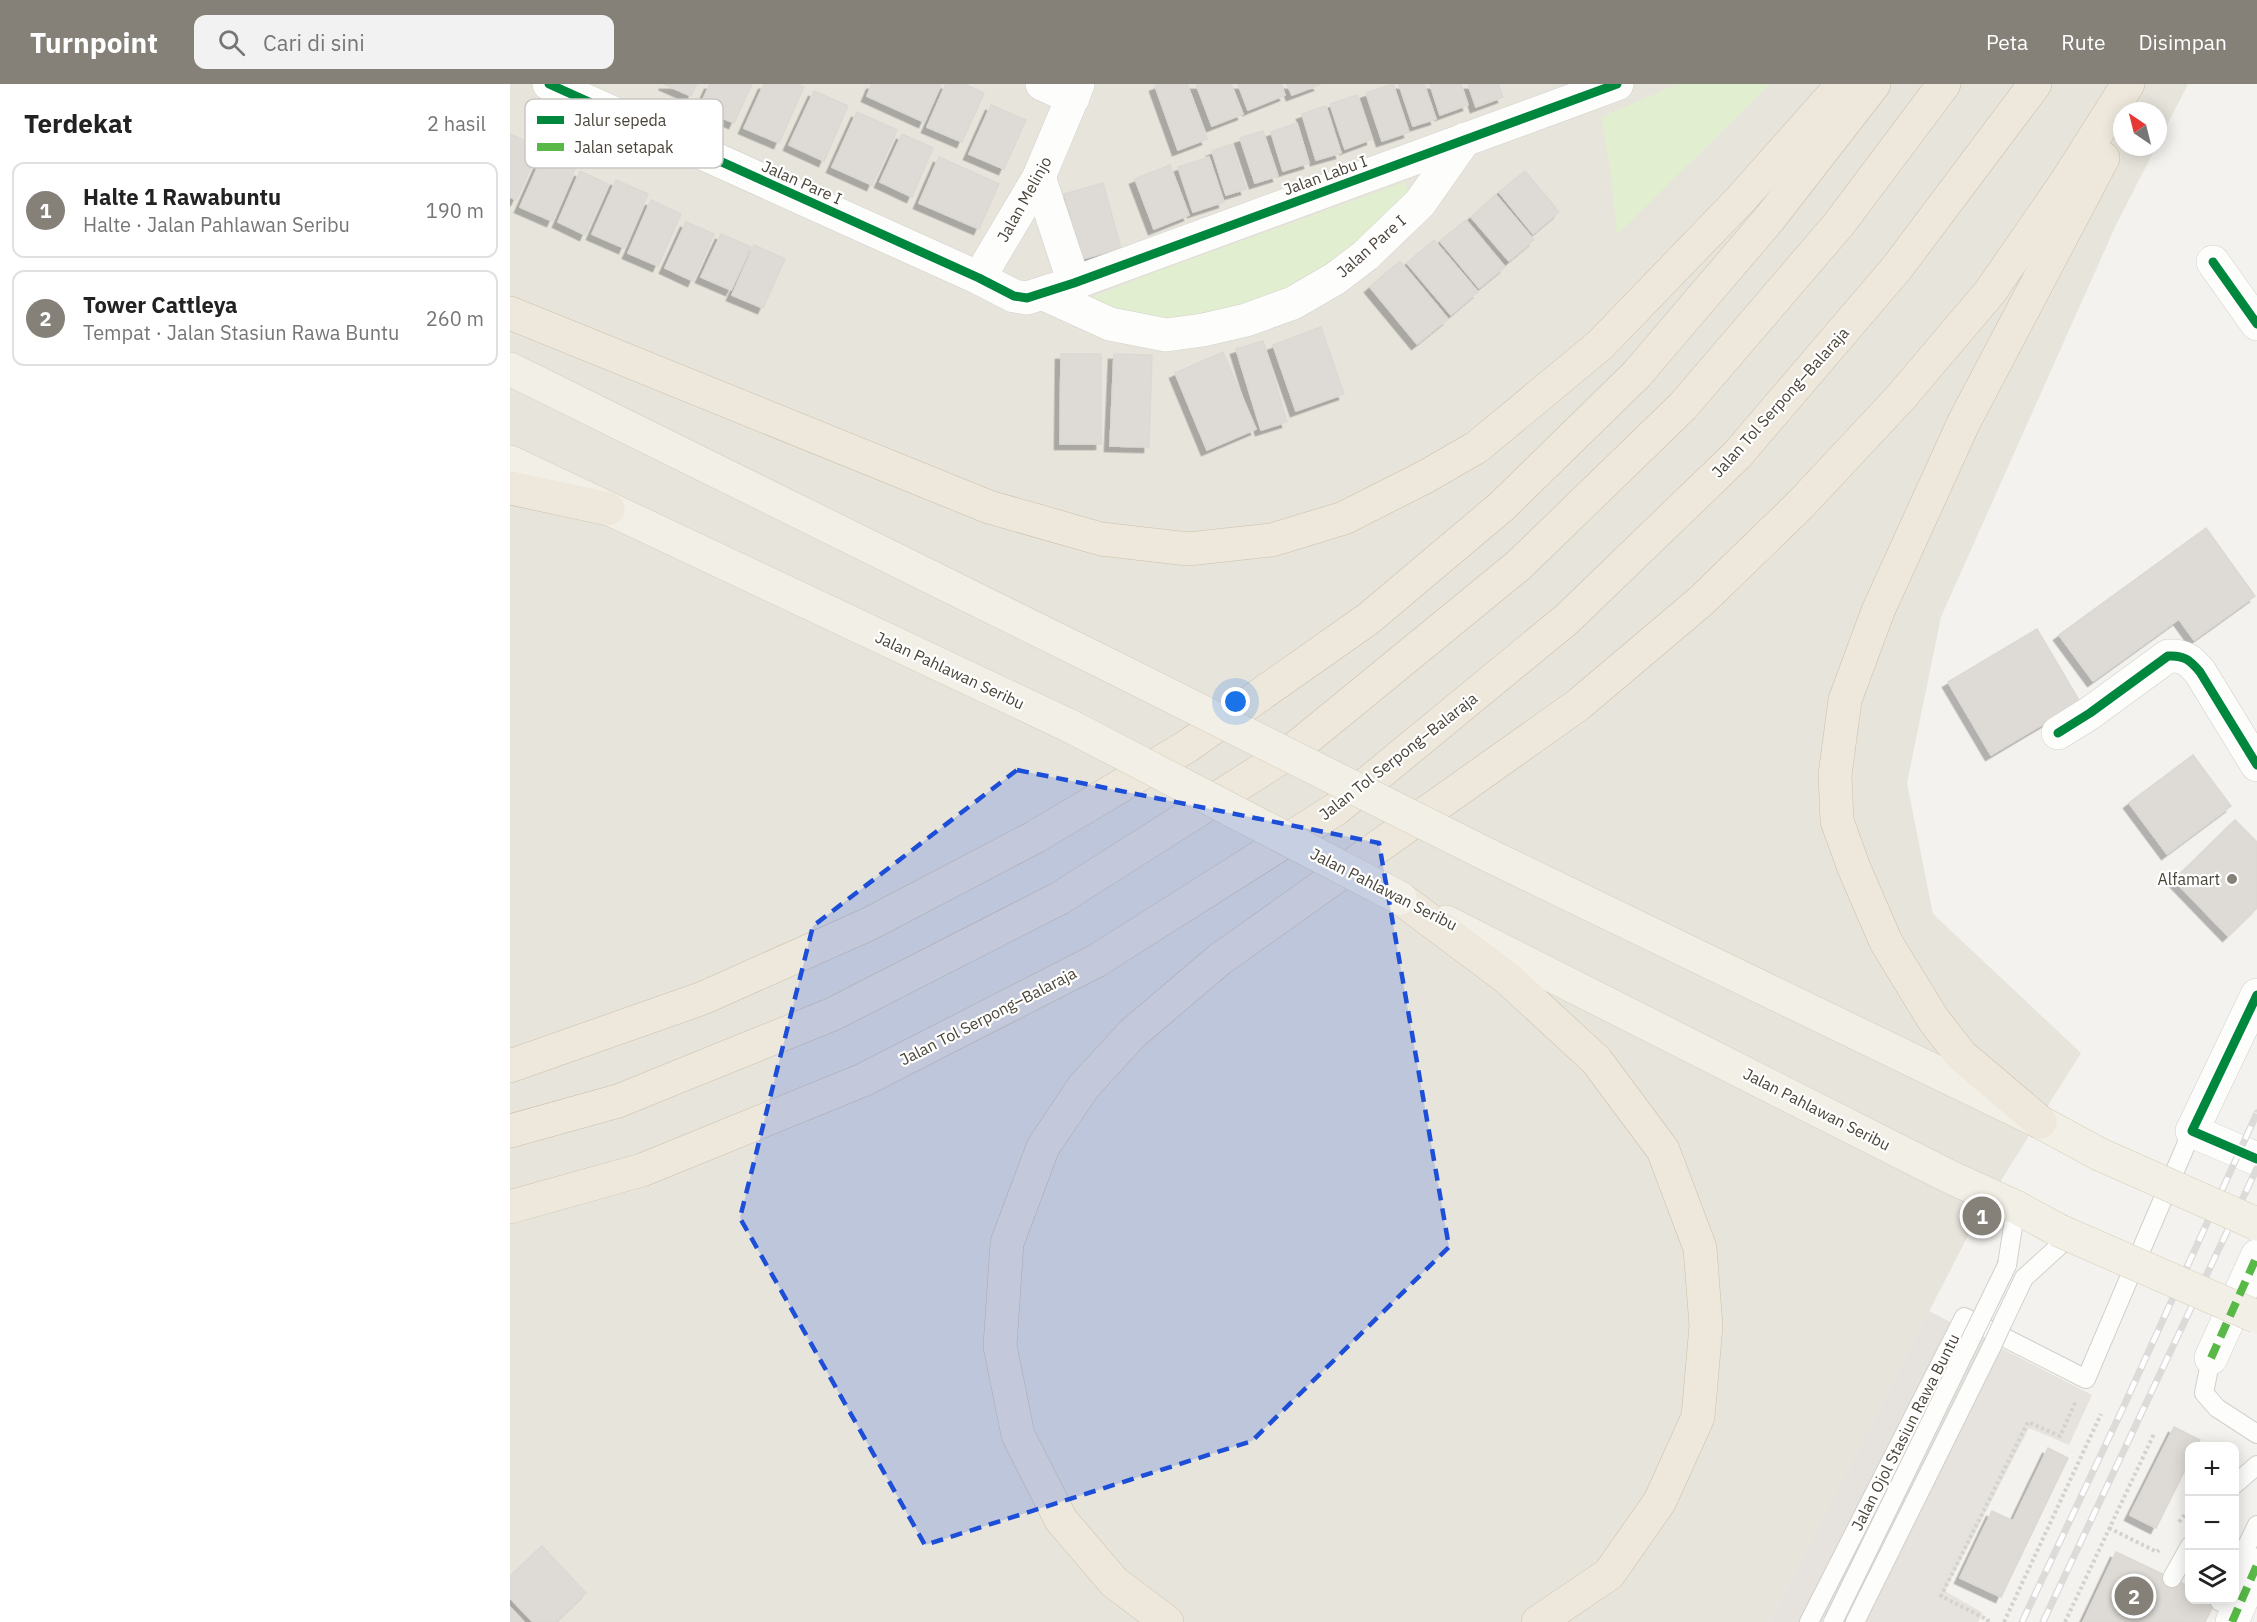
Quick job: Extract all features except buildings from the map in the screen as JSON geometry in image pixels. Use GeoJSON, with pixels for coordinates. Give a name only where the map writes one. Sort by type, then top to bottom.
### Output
{"type":"FeatureCollection","features":[{"type":"Feature","properties":{"kind":"highway"},"geometry":{"type":"LineString","coordinates":[[510,313],[989,507],[1101,539],[1188,549],[1272,540],[1344,518],[1425,477],[1477,447],[1600,345],[1740,200],[1844,84]]}},
{"type":"Feature","properties":{"kind":"highway"},"geometry":{"type":"LineString","coordinates":[[510,1066],[703,998],[890,914],[1035,837],[1186,747],[1368,619],[1501,507],[1637,374],[1770,218],[1874,84]]}},
{"type":"Feature","properties":{"kind":"highway"},"geometry":{"type":"LineString","coordinates":[[510,1131],[618,1101],[833,1014],[1060,898],[1293,750],[1519,565],[1683,406],[1839,224],[1944,84]]}},
{"type":"Feature","properties":{"kind":"highway","name":"Jalan Tol Serpong–Balaraja"},"geometry":{"type":"LineString","coordinates":[[510,1207],[642,1170],[863,1080],[1096,961],[1336,809],[1568,619],[1737,455],[1896,269],[2035,84]]}},
{"type":"Feature","properties":{"kind":"highway"},"geometry":{"type":"LineString","coordinates":[[1167,1622],[1114,1582],[1061,1520],[1018,1435],[1000,1346],[1007,1244],[1043,1148],[1084,1086],[1133,1033],[1220,959],[1578,705],[1701,601],[1800,505],[1901,397],[1990,292],[2066,182],[2128,84]]}},
{"type":"Feature","properties":{"kind":"highway"},"geometry":{"type":"LineString","coordinates":[[2130,102],[2139,84]]}},
{"type":"Feature","properties":{"kind":"highway"},"geometry":{"type":"LineString","coordinates":[[2040,1122],[1961,1055],[1933,1019],[1886,942],[1854,868],[1837,821],[1835,775],[1845,700],[1878,611],[1964,422],[2082,201],[2113,137]]}},
{"type":"Feature","properties":{"kind":"highway"},"geometry":{"type":"LineString","coordinates":[[510,488],[608,509]]}},
{"type":"Feature","properties":{"kind":"highway"},"geometry":{"type":"LineString","coordinates":[[1400,898],[1507,978],[1596,1060],[1663,1150],[1700,1248],[1706,1326],[1698,1417],[1660,1501],[1609,1574],[1538,1622]]}},
{"type":"Feature","properties":{"kind":"main road"},"geometry":{"type":"LineString","coordinates":[[510,369],[1488,855],[2040,1122],[2099,1154],[2257,1224]]}},
{"type":"Feature","properties":{"kind":"main road","name":"Jalan Pahlawan Seribu"},"geometry":{"type":"LineString","coordinates":[[510,462],[1071,727],[1400,898],[1948,1176],[2014,1219],[2064,1233],[2257,1317]]}},
{"type":"Feature","properties":{"kind":"street","name":"Jalan Pare I"},"geometry":{"type":"LineString","coordinates":[[549,84],[582,99]]}},
{"type":"Feature","properties":{"kind":"street"},"geometry":{"type":"LineString","coordinates":[[1042,84],[1076,91]]}},
{"type":"Feature","properties":{"kind":"street","name":"Jalan Labu I"},"geometry":{"type":"LineString","coordinates":[[1044,294],[1617,84]]}},
{"type":"Feature","properties":{"kind":"street","name":"Jalan Melinjo"},"geometry":{"type":"LineString","coordinates":[[979,278],[1039,177],[1076,91]]}},
{"type":"Feature","properties":{"kind":"street","name":"Jalan Pare I"},"geometry":{"type":"LineString","coordinates":[[723,163],[1014,296],[1027,298],[1044,294],[1110,324],[1166,335],[1203,330],[1246,320],[1293,303],[1336,278],[1366,255],[1419,203],[1465,139]]}},
{"type":"Feature","properties":{"kind":"street"},"geometry":{"type":"LineString","coordinates":[[1039,177],[1074,283]]}},
{"type":"Feature","properties":{"kind":"street"},"geometry":{"type":"LineString","coordinates":[[2213,262],[2257,324]]}},
{"type":"Feature","properties":{"kind":"street"},"geometry":{"type":"LineString","coordinates":[[2058,733],[2090,713],[2168,656],[2180,656],[2190,660],[2200,672],[2257,765]]}},
{"type":"Feature","properties":{"kind":"street"},"geometry":{"type":"LineString","coordinates":[[2257,995],[2192,1131],[2257,1159]]}},
{"type":"Feature","properties":{"kind":"street"},"geometry":{"type":"LineString","coordinates":[[2211,1358],[2257,1256]]}},
{"type":"Feature","properties":{"kind":"street"},"geometry":{"type":"LineString","coordinates":[[2224,1608],[2257,1565]]}},
{"type":"Feature","properties":{"kind":"lane"},"geometry":{"type":"LineString","coordinates":[[2086,1379],[2192,1131]]}},
{"type":"Feature","properties":{"kind":"lane"},"geometry":{"type":"LineString","coordinates":[[1833,1622],[2007,1265],[2014,1219]]}},
{"type":"Feature","properties":{"kind":"lane"},"geometry":{"type":"LineString","coordinates":[[1855,1622],[2024,1278],[2064,1233]]}},
{"type":"Feature","properties":{"kind":"lane","name":"Jalan Ojol Stasiun Rawa Buntu"},"geometry":{"type":"LineString","coordinates":[[1809,1622],[1964,1317],[2086,1379]]}},
{"type":"Feature","properties":{"kind":"lane"},"geometry":{"type":"LineString","coordinates":[[2211,1358],[2204,1393],[2217,1408],[2257,1434]]}},
{"type":"Feature","properties":{"kind":"lane"},"geometry":{"type":"LineString","coordinates":[[2239,1481],[2257,1465]]}},
{"type":"Feature","properties":{"kind":"lane"},"geometry":{"type":"LineString","coordinates":[[2239,1564],[2257,1526]]}},
{"type":"Feature","properties":{"kind":"lane"},"geometry":{"type":"LineString","coordinates":[[2172,1578],[2188,1550]]}},
{"type":"Feature","properties":{"kind":"path"},"geometry":{"type":"LineString","coordinates":[[1987,1622],[1988,1620],[1941,1596],[2028,1422],[2060,1436],[2086,1379]]}},
{"type":"Feature","properties":{"kind":"path"},"geometry":{"type":"LineString","coordinates":[[2004,1622],[2101,1414]]}},
{"type":"Feature","properties":{"kind":"path"},"geometry":{"type":"LineString","coordinates":[[2065,1622],[2154,1434]]}},
{"type":"Feature","properties":{"kind":"path"},"geometry":{"type":"LineString","coordinates":[[2109,1528],[2137,1541]]}},
{"type":"Feature","properties":{"kind":"highlighted area"},"geometry":{"type":"Polygon","coordinates":[[[1017,770],[1379,843],[1449,1247],[1252,1441],[925,1545],[740,1218],[813,926],[1017,770]]]}},
{"type":"Feature","properties":{"kind":"shaded area"},"geometry":{"type":"Polygon","coordinates":[[[510,84],[2188,84],[2167,125],[2167,102],[2113,102],[2113,156],[2151,156],[2116,225],[1941,617],[1907,783],[1933,914],[2081,1053],[1975,1222],[1770,1622],[510,1622],[510,84]]]}},
{"type":"Feature","properties":{"kind":"shaded area"},"geometry":{"type":"Polygon","coordinates":[[[1929,1311],[2092,1395],[2069,1445],[2029,1428],[1945,1591],[1983,1613],[1978,1622],[1770,1622],[1929,1311]]]}},
{"type":"Feature","properties":{"kind":"green space"},"geometry":{"type":"Polygon","coordinates":[[[1678,84],[1770,84],[1617,235],[1610,169],[1601,117],[1678,84]]]}},
{"type":"Feature","properties":{"kind":"green space"},"geometry":{"type":"Polygon","coordinates":[[[1405,182],[1410,197],[1315,286],[1169,329],[1083,301],[1147,275],[1405,182]]]}},
{"type":"Feature","properties":{"kind":"railway"},"geometry":{"type":"LineString","coordinates":[[2022,1622],[2122,1410],[2257,1113]]}},
{"type":"Feature","properties":{"kind":"railway"},"geometry":{"type":"LineString","coordinates":[[2043,1622],[2257,1168]]}},
{"type":"Feature","properties":{"kind":"marked path"},"geometry":{"type":"LineString","coordinates":[[2211,1358],[2257,1256]]}},
{"type":"Feature","properties":{"kind":"marked path"},"geometry":{"type":"LineString","coordinates":[[2232,1622],[2257,1565]]}},
{"type":"Feature","properties":{"kind":"cycle path"},"geometry":{"type":"LineString","coordinates":[[549,84],[582,99]]}},
{"type":"Feature","properties":{"kind":"cycle path"},"geometry":{"type":"LineString","coordinates":[[723,163],[1014,296],[1027,298],[1074,283],[1617,84]]}},
{"type":"Feature","properties":{"kind":"cycle path"},"geometry":{"type":"LineString","coordinates":[[2213,262],[2257,324]]}},
{"type":"Feature","properties":{"kind":"cycle path"},"geometry":{"type":"LineString","coordinates":[[2058,733],[2090,713],[2168,656],[2178,656],[2190,661],[2200,672],[2257,765]]}},
{"type":"Feature","properties":{"kind":"cycle path"},"geometry":{"type":"LineString","coordinates":[[2257,995],[2192,1131],[2257,1159]]}},
{"type":"Feature","properties":{"kind":"place","name":"Alfamart"},"geometry":{"type":"Point","coordinates":[2232,879]}},
{"type":"Feature","properties":{"kind":"place","name":"Halte 1 Rawabuntu"},"geometry":{"type":"Point","coordinates":[1982,1216]}},
{"type":"Feature","properties":{"kind":"place","name":"Tower Cattleya"},"geometry":{"type":"Point","coordinates":[2134,1596]}}]}
